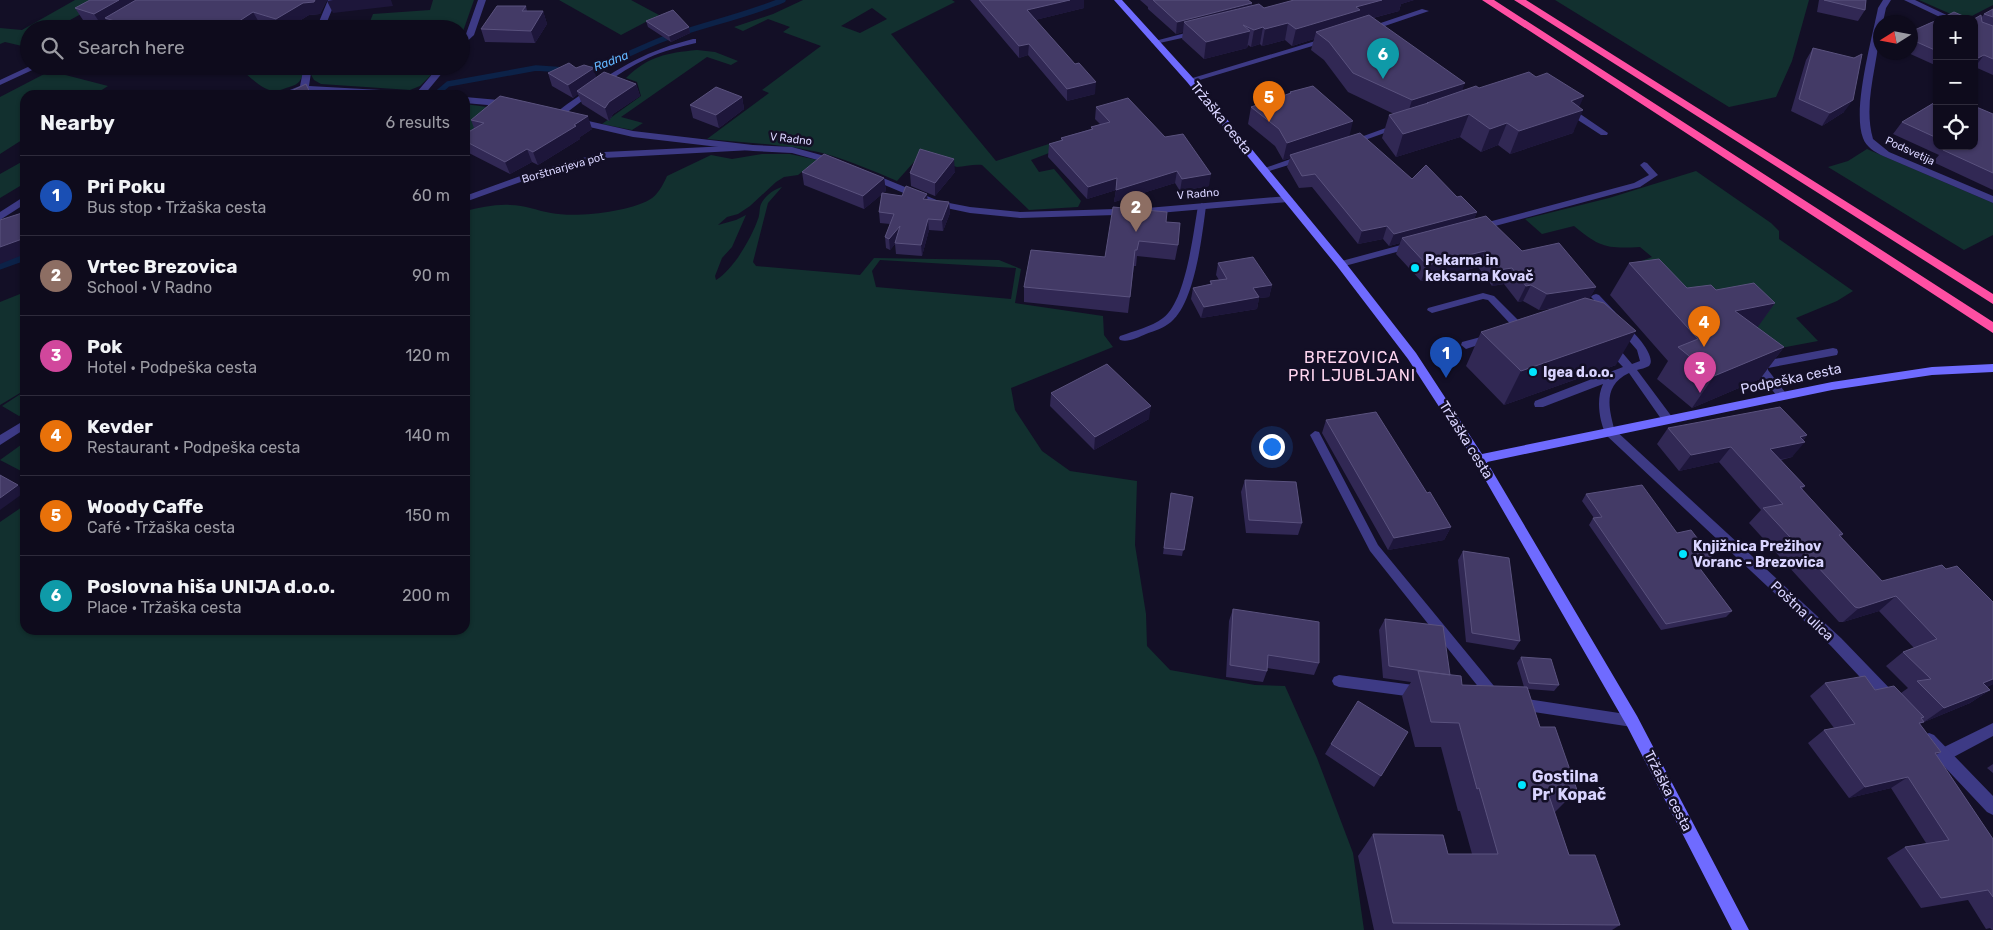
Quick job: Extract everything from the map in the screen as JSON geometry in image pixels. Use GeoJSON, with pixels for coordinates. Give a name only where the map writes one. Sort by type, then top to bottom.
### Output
{"type":"FeatureCollection","features":[{"type":"Feature","properties":{"kind":"highway"},"geometry":{"type":"LineString","coordinates":[[1487,0],[1993,328]]}},
{"type":"Feature","properties":{"kind":"highway"},"geometry":{"type":"LineString","coordinates":[[1519,0],[1993,300]]}},
{"type":"Feature","properties":{"kind":"main road","name":"Tržaška cesta"},"geometry":{"type":"LineString","coordinates":[[1118,0],[1190,80],[1341,264],[1412,356],[1479,459],[1632,721],[1741,930]]}},
{"type":"Feature","properties":{"kind":"main road","name":"Podpeška cesta"},"geometry":{"type":"LineString","coordinates":[[1479,459],[1832,386],[1933,371],[1993,368]]}},
{"type":"Feature","properties":{"kind":"street"},"geometry":{"type":"LineString","coordinates":[[324,20],[332,0]]}},
{"type":"Feature","properties":{"kind":"street"},"geometry":{"type":"LineString","coordinates":[[470,35],[482,0]]}},
{"type":"Feature","properties":{"kind":"street","name":"Podsvetija"},"geometry":{"type":"LineString","coordinates":[[1887,0],[1882,8],[1865,100],[1867,138],[1874,147],[1886,154],[1993,200]]}},
{"type":"Feature","properties":{"kind":"street"},"geometry":{"type":"LineString","coordinates":[[1908,0],[1942,15]]}},
{"type":"Feature","properties":{"kind":"street"},"geometry":{"type":"LineString","coordinates":[[304,88],[306,75]]}},
{"type":"Feature","properties":{"kind":"street"},"geometry":{"type":"LineString","coordinates":[[423,90],[436,75]]}},
{"type":"Feature","properties":{"kind":"street"},"geometry":{"type":"LineString","coordinates":[[297,90],[304,88],[337,90]]}},
{"type":"Feature","properties":{"kind":"street"},"geometry":{"type":"LineString","coordinates":[[470,100],[521,106]]}},
{"type":"Feature","properties":{"kind":"street","name":"V Radno"},"geometry":{"type":"LineString","coordinates":[[555,114],[592,126],[633,134],[753,148],[792,150],[816,155],[842,164]]}},
{"type":"Feature","properties":{"kind":"street","name":"V Radno"},"geometry":{"type":"LineString","coordinates":[[859,171],[936,203],[1020,215],[1147,211],[1288,199]]}},
{"type":"Feature","properties":{"kind":"street"},"geometry":{"type":"LineString","coordinates":[[0,218],[20,203]]}},
{"type":"Feature","properties":{"kind":"street","name":"Poštna ulica"},"geometry":{"type":"LineString","coordinates":[[1610,432],[1836,642],[1903,713]]}},
{"type":"Feature","properties":{"kind":"street"},"geometry":{"type":"LineString","coordinates":[[1916,727],[1993,807]]}},
{"type":"Feature","properties":{"kind":"lane"},"geometry":{"type":"LineString","coordinates":[[1362,30],[1425,11]]}},
{"type":"Feature","properties":{"kind":"lane"},"geometry":{"type":"LineString","coordinates":[[120,20],[134,12]]}},
{"type":"Feature","properties":{"kind":"lane"},"geometry":{"type":"LineString","coordinates":[[1155,42],[1201,31]]}},
{"type":"Feature","properties":{"kind":"lane"},"geometry":{"type":"LineString","coordinates":[[1190,80],[1335,38]]}},
{"type":"Feature","properties":{"kind":"lane"},"geometry":{"type":"LineString","coordinates":[[555,114],[630,64],[658,51],[693,41]]}},
{"type":"Feature","properties":{"kind":"lane"},"geometry":{"type":"LineString","coordinates":[[0,84],[20,74]]}},
{"type":"Feature","properties":{"kind":"lane"},"geometry":{"type":"LineString","coordinates":[[1563,106],[1604,133]]}},
{"type":"Feature","properties":{"kind":"lane"},"geometry":{"type":"LineString","coordinates":[[1343,145],[1405,125]]}},
{"type":"Feature","properties":{"kind":"lane","name":"Borštnarjeva pot"},"geometry":{"type":"LineString","coordinates":[[470,197],[526,177],[604,155],[753,148]]}},
{"type":"Feature","properties":{"kind":"lane"},"geometry":{"type":"LineString","coordinates":[[1263,170],[1308,156]]}},
{"type":"Feature","properties":{"kind":"lane"},"geometry":{"type":"LineString","coordinates":[[1475,228],[1637,185],[1654,175],[1644,165]]}},
{"type":"Feature","properties":{"kind":"lane"},"geometry":{"type":"LineString","coordinates":[[1124,338],[1168,319],[1176,310],[1189,276],[1202,206]]}},
{"type":"Feature","properties":{"kind":"lane"},"geometry":{"type":"LineString","coordinates":[[1341,264],[1417,244]]}},
{"type":"Feature","properties":{"kind":"lane"},"geometry":{"type":"LineString","coordinates":[[1432,310],[1483,296],[1490,298],[1515,330],[1466,345]]}},
{"type":"Feature","properties":{"kind":"lane"},"geometry":{"type":"LineString","coordinates":[[1539,404],[1645,363],[1644,353],[1596,297]]}},
{"type":"Feature","properties":{"kind":"lane"},"geometry":{"type":"LineString","coordinates":[[1601,338],[1631,369],[1668,420]]}},
{"type":"Feature","properties":{"kind":"lane"},"geometry":{"type":"LineString","coordinates":[[1783,396],[1762,371],[1764,366],[1833,352]]}},
{"type":"Feature","properties":{"kind":"lane"},"geometry":{"type":"LineString","coordinates":[[1610,432],[1606,420],[1604,398],[1606,387],[1614,376]]}},
{"type":"Feature","properties":{"kind":"lane"},"geometry":{"type":"LineString","coordinates":[[0,441],[20,427]]}},
{"type":"Feature","properties":{"kind":"lane"},"geometry":{"type":"LineString","coordinates":[[1316,435],[1374,548],[1489,690],[1510,703]]}},
{"type":"Feature","properties":{"kind":"lane"},"geometry":{"type":"LineString","coordinates":[[1339,681],[1434,693]]}},
{"type":"Feature","properties":{"kind":"lane"},"geometry":{"type":"LineString","coordinates":[[1481,699],[1632,721]]}},
{"type":"Feature","properties":{"kind":"lane"},"geometry":{"type":"LineString","coordinates":[[1943,755],[1993,729]]}},
{"type":"Feature","properties":{"kind":"green space"},"geometry":{"type":"Polygon","coordinates":[[[75,0],[106,0],[70,20],[40,20],[75,0]]]}},
{"type":"Feature","properties":{"kind":"green space"},"geometry":{"type":"Polygon","coordinates":[[[433,0],[474,0],[467,20],[371,20],[373,14],[430,10],[433,0]]]}},
{"type":"Feature","properties":{"kind":"green space"},"geometry":{"type":"Polygon","coordinates":[[[559,0],[631,0],[659,15],[621,35],[559,0]]]}},
{"type":"Feature","properties":{"kind":"green space"},"geometry":{"type":"Polygon","coordinates":[[[803,0],[952,0],[955,2],[891,34],[996,161],[1080,134],[1085,139],[1031,160],[1039,172],[1054,169],[1081,201],[1078,207],[1029,210],[982,165],[957,167],[922,153],[897,181],[826,154],[782,146],[707,139],[769,93],[762,90],[821,46],[783,32],[790,27],[768,19],[743,31],[734,27],[773,14],[803,0]],[[872,8],[841,26],[860,33],[887,19],[872,8]]]}},
{"type":"Feature","properties":{"kind":"green space"},"geometry":{"type":"Polygon","coordinates":[[[1555,0],[1809,0],[1792,61],[1776,97],[1729,107],[1555,0]]]}},
{"type":"Feature","properties":{"kind":"green space"},"geometry":{"type":"Polygon","coordinates":[[[1919,0],[1993,0],[1993,5],[1974,15],[1953,15],[1919,0]]]}},
{"type":"Feature","properties":{"kind":"green space"},"geometry":{"type":"Polygon","coordinates":[[[0,28],[20,30],[20,46],[5,42],[0,44],[0,28]]]}},
{"type":"Feature","properties":{"kind":"green space"},"geometry":{"type":"Polygon","coordinates":[[[697,50],[715,52],[738,61],[731,65],[707,57],[621,117],[643,123],[632,130],[602,124],[641,96],[637,82],[626,78],[634,71],[650,60],[667,54],[697,50]]]}},
{"type":"Feature","properties":{"kind":"green space"},"geometry":{"type":"Polygon","coordinates":[[[42,75],[65,75],[108,86],[102,90],[20,90],[20,141],[0,154],[0,97],[42,75]]]}},
{"type":"Feature","properties":{"kind":"green space"},"geometry":{"type":"Polygon","coordinates":[[[247,75],[302,75],[298,83],[279,90],[270,90],[247,75]]]}},
{"type":"Feature","properties":{"kind":"green space"},"geometry":{"type":"Polygon","coordinates":[[[311,75],[431,75],[420,86],[410,90],[321,84],[314,80],[311,75]]]}},
{"type":"Feature","properties":{"kind":"green space"},"geometry":{"type":"Polygon","coordinates":[[[470,105],[502,109],[470,133],[470,105]]]}},
{"type":"Feature","properties":{"kind":"green space"},"geometry":{"type":"Polygon","coordinates":[[[1867,149],[1993,203],[1993,235],[1964,250],[1828,167],[1848,161],[1867,149]]]}},
{"type":"Feature","properties":{"kind":"green space"},"geometry":{"type":"Polygon","coordinates":[[[762,154],[790,154],[817,160],[798,175],[784,177],[776,182],[750,206],[738,214],[727,217],[718,225],[746,215],[732,247],[722,258],[715,276],[716,280],[735,262],[746,244],[759,217],[760,206],[763,201],[770,193],[782,187],[768,203],[753,262],[756,266],[860,275],[874,258],[999,260],[1021,269],[1015,303],[1103,316],[1104,335],[1113,347],[1011,388],[1015,410],[1042,451],[1070,471],[1137,481],[1135,545],[1146,614],[1147,646],[1170,670],[1255,685],[1285,686],[1317,758],[1353,853],[1364,930],[0,930],[0,522],[20,508],[20,635],[470,635],[470,210],[505,205],[574,215],[615,211],[649,200],[658,193],[667,176],[711,155],[732,159],[762,154]],[[880,260],[872,271],[876,287],[1011,299],[1016,268],[880,260]]]}},
{"type":"Feature","properties":{"kind":"green space"},"geometry":{"type":"Polygon","coordinates":[[[20,163],[20,186],[0,198],[0,174],[20,163]]]}},
{"type":"Feature","properties":{"kind":"green space"},"geometry":{"type":"Polygon","coordinates":[[[1696,171],[1771,223],[1779,231],[1779,239],[1853,291],[1837,301],[1796,318],[1818,341],[1770,350],[1646,274],[1639,262],[1652,257],[1640,247],[1619,248],[1604,245],[1590,238],[1574,226],[1542,234],[1525,219],[1609,198],[1696,171]]]}},
{"type":"Feature","properties":{"kind":"green space"},"geometry":{"type":"Polygon","coordinates":[[[20,294],[20,393],[0,405],[0,302],[20,294]]]}},
{"type":"Feature","properties":{"kind":"green space"},"geometry":{"type":"Polygon","coordinates":[[[20,394],[20,416],[2,406],[20,394]]]}},
{"type":"Feature","properties":{"kind":"green space"},"geometry":{"type":"Polygon","coordinates":[[[20,446],[20,470],[0,460],[20,446]]]}},
{"type":"Feature","properties":{"kind":"building"},"geometry":{"type":"Polygon","coordinates":[[[90,0],[119,0],[94,14],[75,8],[90,0]]]}},
{"type":"Feature","properties":{"kind":"building"},"geometry":{"type":"Polygon","coordinates":[[[136,0],[315,0],[314,2],[303,3],[276,19],[253,12],[241,20],[112,20],[105,18],[136,0]]]}},
{"type":"Feature","properties":{"kind":"building"},"geometry":{"type":"Polygon","coordinates":[[[979,0],[1070,0],[1027,10],[1075,64],[1079,63],[1096,82],[1067,89],[1029,44],[1019,46],[979,0]]]}},
{"type":"Feature","properties":{"kind":"building"},"geometry":{"type":"Polygon","coordinates":[[[1153,0],[1248,0],[1252,3],[1177,22],[1153,0]]]}},
{"type":"Feature","properties":{"kind":"building"},"geometry":{"type":"Polygon","coordinates":[[[1294,0],[1382,0],[1356,7],[1360,10],[1296,29],[1288,23],[1254,30],[1243,25],[1250,31],[1206,42],[1184,22],[1259,4],[1264,8],[1294,0]]]}},
{"type":"Feature","properties":{"kind":"building"},"geometry":{"type":"Polygon","coordinates":[[[1824,0],[1866,0],[1865,10],[1824,0]]]}},
{"type":"Feature","properties":{"kind":"building"},"geometry":{"type":"Polygon","coordinates":[[[497,6],[526,6],[522,11],[543,11],[531,31],[481,29],[497,6]]]}},
{"type":"Feature","properties":{"kind":"building"},"geometry":{"type":"Polygon","coordinates":[[[1993,9],[1993,17],[1984,14],[1993,9]]]}},
{"type":"Feature","properties":{"kind":"building"},"geometry":{"type":"Polygon","coordinates":[[[673,10],[689,27],[669,36],[646,21],[673,10]]]}},
{"type":"Feature","properties":{"kind":"building"},"geometry":{"type":"Polygon","coordinates":[[[1954,12],[1961,15],[1948,15],[1954,12]]]}},
{"type":"Feature","properties":{"kind":"building"},"geometry":{"type":"Polygon","coordinates":[[[1369,15],[1465,83],[1412,100],[1353,73],[1329,42],[1316,32],[1369,15]]]}},
{"type":"Feature","properties":{"kind":"building"},"geometry":{"type":"Polygon","coordinates":[[[1981,15],[1982,22],[1993,26],[1993,59],[1984,55],[1978,58],[1978,17],[1981,15]]]}},
{"type":"Feature","properties":{"kind":"building"},"geometry":{"type":"Polygon","coordinates":[[[1933,22],[1933,49],[1918,43],[1918,28],[1933,22]]]}},
{"type":"Feature","properties":{"kind":"building"},"geometry":{"type":"Polygon","coordinates":[[[1813,48],[1854,58],[1862,54],[1853,100],[1830,113],[1799,99],[1813,48]]]}},
{"type":"Feature","properties":{"kind":"building"},"geometry":{"type":"Polygon","coordinates":[[[569,63],[576,68],[584,65],[594,68],[568,85],[548,73],[569,63]]]}},
{"type":"Feature","properties":{"kind":"building"},"geometry":{"type":"Polygon","coordinates":[[[604,72],[636,84],[609,102],[605,108],[577,91],[604,72]]]}},
{"type":"Feature","properties":{"kind":"building"},"geometry":{"type":"Polygon","coordinates":[[[1529,72],[1536,77],[1547,73],[1584,96],[1571,101],[1583,110],[1519,131],[1507,123],[1490,129],[1469,114],[1403,134],[1389,115],[1476,86],[1479,88],[1529,72]]]}},
{"type":"Feature","properties":{"kind":"building"},"geometry":{"type":"Polygon","coordinates":[[[306,84],[309,90],[293,90],[306,84]]]}},
{"type":"Feature","properties":{"kind":"building"},"geometry":{"type":"Polygon","coordinates":[[[1313,86],[1353,121],[1287,143],[1279,129],[1251,107],[1290,92],[1313,86]]]}},
{"type":"Feature","properties":{"kind":"building"},"geometry":{"type":"Polygon","coordinates":[[[716,87],[742,97],[716,115],[690,105],[716,87]]]}},
{"type":"Feature","properties":{"kind":"building"},"geometry":{"type":"Polygon","coordinates":[[[500,96],[588,116],[574,125],[576,126],[533,152],[527,149],[505,162],[470,144],[470,131],[484,123],[471,120],[500,96]]]}},
{"type":"Feature","properties":{"kind":"building"},"geometry":{"type":"Polygon","coordinates":[[[1128,98],[1165,137],[1183,134],[1211,174],[1182,179],[1177,171],[1116,190],[1117,178],[1088,187],[1049,144],[1063,140],[1061,138],[1093,129],[1091,127],[1110,122],[1096,107],[1128,98]]]}},
{"type":"Feature","properties":{"kind":"building"},"geometry":{"type":"Polygon","coordinates":[[[1933,103],[1933,136],[1902,122],[1933,103]]]}},
{"type":"Feature","properties":{"kind":"building"},"geometry":{"type":"Polygon","coordinates":[[[1978,108],[1993,114],[1993,173],[1943,150],[1978,150],[1978,108]]]}},
{"type":"Feature","properties":{"kind":"building"},"geometry":{"type":"Polygon","coordinates":[[[1360,133],[1412,179],[1426,165],[1457,197],[1461,196],[1477,212],[1394,234],[1387,226],[1362,231],[1315,174],[1302,176],[1290,155],[1360,133]]]}},
{"type":"Feature","properties":{"kind":"building"},"geometry":{"type":"Polygon","coordinates":[[[920,149],[954,159],[935,183],[910,173],[920,149]]]}},
{"type":"Feature","properties":{"kind":"building"},"geometry":{"type":"Polygon","coordinates":[[[824,154],[884,178],[863,196],[802,172],[824,154]]]}},
{"type":"Feature","properties":{"kind":"building"},"geometry":{"type":"Polygon","coordinates":[[[906,186],[927,194],[923,199],[949,202],[942,220],[928,219],[921,245],[895,243],[900,226],[889,239],[885,237],[894,214],[879,212],[882,193],[902,196],[906,186]]]}},
{"type":"Feature","properties":{"kind":"building"},"geometry":{"type":"Polygon","coordinates":[[[1113,207],[1167,212],[1166,222],[1180,223],[1178,245],[1139,241],[1137,250],[1135,250],[1130,297],[1024,287],[1031,250],[1105,257],[1113,207]]]}},
{"type":"Feature","properties":{"kind":"building"},"geometry":{"type":"Polygon","coordinates":[[[20,214],[20,240],[0,247],[0,220],[20,214]]]}},
{"type":"Feature","properties":{"kind":"building"},"geometry":{"type":"Polygon","coordinates":[[[1486,216],[1522,251],[1559,243],[1596,287],[1547,294],[1531,285],[1526,286],[1512,268],[1499,270],[1485,251],[1427,265],[1402,238],[1486,216]]]}},
{"type":"Feature","properties":{"kind":"building"},"geometry":{"type":"Polygon","coordinates":[[[1253,257],[1272,285],[1253,288],[1259,297],[1204,307],[1193,288],[1212,284],[1210,281],[1227,279],[1218,263],[1253,257]]]}},
{"type":"Feature","properties":{"kind":"building"},"geometry":{"type":"Polygon","coordinates":[[[1659,259],[1687,288],[1711,285],[1716,290],[1754,283],[1775,303],[1735,311],[1784,347],[1714,376],[1678,347],[1698,339],[1629,263],[1659,259]]]}},
{"type":"Feature","properties":{"kind":"building"},"geometry":{"type":"Polygon","coordinates":[[[1585,298],[1604,303],[1636,331],[1521,371],[1481,332],[1585,298]]]}},
{"type":"Feature","properties":{"kind":"building"},"geometry":{"type":"Polygon","coordinates":[[[1107,364],[1151,406],[1095,437],[1051,393],[1107,364]]]}},
{"type":"Feature","properties":{"kind":"building"},"geometry":{"type":"Polygon","coordinates":[[[1780,407],[1807,435],[1800,437],[1805,442],[1770,449],[1805,486],[1800,487],[1843,534],[1839,535],[1882,581],[1942,565],[1946,569],[1957,566],[1993,602],[1993,679],[1983,683],[1990,690],[1944,708],[1917,681],[1931,679],[1903,652],[1937,639],[1896,596],[1859,608],[1855,607],[1763,508],[1783,504],[1731,447],[1691,455],[1668,428],[1780,407]]]}},
{"type":"Feature","properties":{"kind":"building"},"geometry":{"type":"Polygon","coordinates":[[[1376,412],[1427,493],[1430,492],[1451,527],[1394,538],[1326,420],[1376,412]]]}},
{"type":"Feature","properties":{"kind":"building"},"geometry":{"type":"Polygon","coordinates":[[[0,475],[18,485],[0,498],[0,475]]]}},
{"type":"Feature","properties":{"kind":"building"},"geometry":{"type":"Polygon","coordinates":[[[1245,480],[1296,482],[1302,523],[1249,520],[1245,480]]]}},
{"type":"Feature","properties":{"kind":"building"},"geometry":{"type":"Polygon","coordinates":[[[1642,485],[1677,533],[1691,530],[1713,559],[1695,562],[1732,611],[1666,624],[1593,518],[1602,517],[1586,494],[1642,485]]]}},
{"type":"Feature","properties":{"kind":"building"},"geometry":{"type":"Polygon","coordinates":[[[1171,493],[1193,497],[1184,550],[1164,548],[1171,493]]]}},
{"type":"Feature","properties":{"kind":"building"},"geometry":{"type":"Polygon","coordinates":[[[1463,551],[1509,558],[1520,641],[1472,633],[1463,551]]]}},
{"type":"Feature","properties":{"kind":"building"},"geometry":{"type":"Polygon","coordinates":[[[1233,609],[1319,622],[1319,663],[1268,655],[1267,671],[1230,665],[1233,609]]]}},
{"type":"Feature","properties":{"kind":"building"},"geometry":{"type":"Polygon","coordinates":[[[1385,619],[1443,626],[1450,675],[1389,666],[1385,619]]]}},
{"type":"Feature","properties":{"kind":"building"},"geometry":{"type":"Polygon","coordinates":[[[1521,657],[1551,659],[1559,685],[1529,683],[1521,657]]]}},
{"type":"Feature","properties":{"kind":"building"},"geometry":{"type":"Polygon","coordinates":[[[1418,671],[1461,676],[1462,685],[1527,687],[1540,727],[1555,727],[1577,790],[1547,790],[1569,855],[1595,855],[1620,925],[1393,923],[1373,834],[1443,835],[1448,854],[1498,854],[1479,788],[1477,789],[1459,723],[1431,722],[1418,671]]]}},
{"type":"Feature","properties":{"kind":"building"},"geometry":{"type":"Polygon","coordinates":[[[1865,676],[1875,690],[1894,686],[1924,717],[1921,718],[1924,722],[1919,723],[1941,752],[1935,753],[1993,839],[1993,897],[1988,890],[1941,898],[1905,847],[1949,840],[1908,777],[1865,787],[1824,730],[1855,724],[1825,683],[1865,676]]]}},
{"type":"Feature","properties":{"kind":"building"},"geometry":{"type":"Polygon","coordinates":[[[1358,701],[1408,732],[1381,776],[1331,744],[1358,701]]]}},
{"type":"Feature","properties":{"kind":"waterway","name":"Radna"},"geometry":{"type":"LineString","coordinates":[[584,71],[666,38],[754,11],[783,0]]}},
{"type":"Feature","properties":{"kind":"waterway","name":"Radna"},"geometry":{"type":"LineString","coordinates":[[441,90],[448,84],[536,68],[565,70]]}},
{"type":"Feature","properties":{"kind":"waterway","name":"Radna"},"geometry":{"type":"LineString","coordinates":[[0,266],[20,259]]}},
{"type":"Feature","properties":{"kind":"place","name":"Poslovna hiša UNIJA d.o.o."},"geometry":{"type":"Point","coordinates":[1383,79]}},
{"type":"Feature","properties":{"kind":"place","name":"Woody Caffe"},"geometry":{"type":"Point","coordinates":[1269,122]}},
{"type":"Feature","properties":{"kind":"place","name":"Vrtec Brezovica"},"geometry":{"type":"Point","coordinates":[1136,232]}},
{"type":"Feature","properties":{"kind":"place","name":"Pekarna in keksarna Kovač"},"geometry":{"type":"Point","coordinates":[1415,268]}},
{"type":"Feature","properties":{"kind":"place","name":"Kevder"},"geometry":{"type":"Point","coordinates":[1704,347]}},
{"type":"Feature","properties":{"kind":"place","name":"Igea d.o.o."},"geometry":{"type":"Point","coordinates":[1533,372]}},
{"type":"Feature","properties":{"kind":"place","name":"Pri Poku"},"geometry":{"type":"Point","coordinates":[1446,378]}},
{"type":"Feature","properties":{"kind":"place","name":"Pok"},"geometry":{"type":"Point","coordinates":[1700,393]}},
{"type":"Feature","properties":{"kind":"place","name":"Knjižnica Prežihov Voranc - Brezovica"},"geometry":{"type":"Point","coordinates":[1683,554]}},
{"type":"Feature","properties":{"kind":"place","name":"Gostilna Pr' Kopač"},"geometry":{"type":"Point","coordinates":[1522,785]}},
{"type":"Feature","properties":{"kind":"district","name":"BREZOVICA PRI LJUBLJANI"},"geometry":{"type":"Point","coordinates":[1352,366]}}]}
